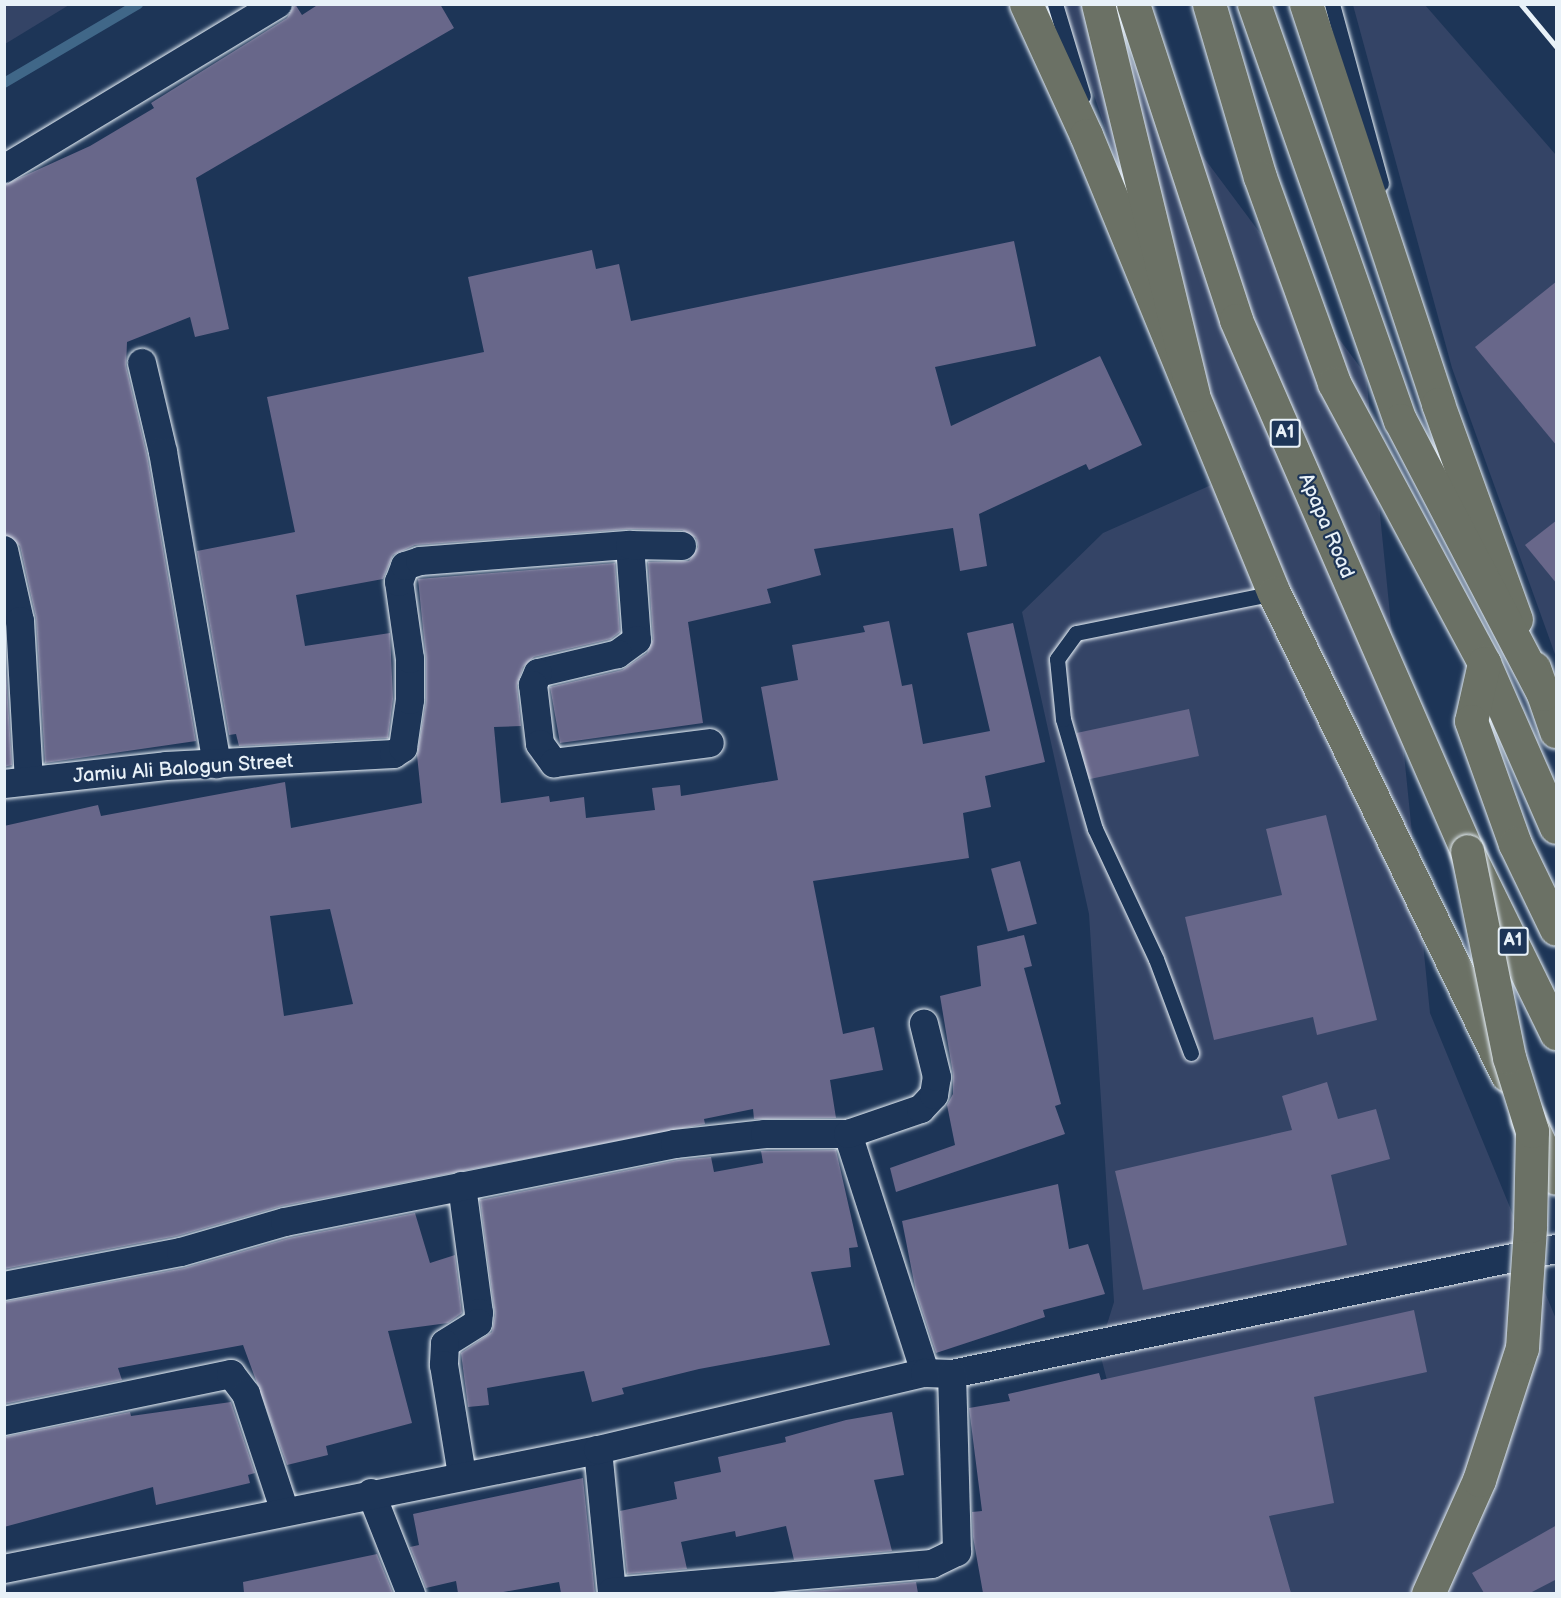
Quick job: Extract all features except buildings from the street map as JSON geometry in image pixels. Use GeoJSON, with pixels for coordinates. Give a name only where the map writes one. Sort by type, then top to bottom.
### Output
{"type":"FeatureCollection","features":[{"type":"Feature","properties":{"kind":"main road"},"geometry":{"type":"LineString","coordinates":[[1026,4],[1086,135],[1274,593],[1557,1179]]}},
{"type":"Feature","properties":{"kind":"main road"},"geometry":{"type":"LineString","coordinates":[[1098,4],[1193,395]]}},
{"type":"Feature","properties":{"kind":"main road","name":"Apapa Road"},"geometry":{"type":"LineString","coordinates":[[1133,4],[1236,320],[1467,851],[1557,1033]]}},
{"type":"Feature","properties":{"kind":"main road"},"geometry":{"type":"LineString","coordinates":[[1209,4],[1260,177],[1334,383],[1484,663],[1557,827]]}},
{"type":"Feature","properties":{"kind":"main road"},"geometry":{"type":"LineString","coordinates":[[1254,4],[1400,420],[1543,694]]}},
{"type":"Feature","properties":{"kind":"main road"},"geometry":{"type":"LineString","coordinates":[[1306,4],[1401,292],[1557,731]]}},
{"type":"Feature","properties":{"kind":"main road"},"geometry":{"type":"LineString","coordinates":[[1484,663],[1472,722],[1515,844],[1557,929]]}},
{"type":"Feature","properties":{"kind":"main road"},"geometry":{"type":"LineString","coordinates":[[1428,1593],[1479,1480],[1522,1348],[1530,1226],[1532,1131],[1509,1057],[1467,851]]}},
{"type":"Feature","properties":{"kind":"street"},"geometry":{"type":"LineString","coordinates":[[4,169],[278,4]]}},
{"type":"Feature","properties":{"kind":"street"},"geometry":{"type":"LineString","coordinates":[[142,363],[163,452],[217,764]]}},
{"type":"Feature","properties":{"kind":"street"},"geometry":{"type":"LineString","coordinates":[[681,546],[630,545],[637,640],[618,654],[538,673],[533,695],[540,744],[554,763],[710,743]]}},
{"type":"Feature","properties":{"kind":"street","name":"Jamiu Ali Balogun Street"},"geometry":{"type":"LineString","coordinates":[[17,783],[217,764],[361,758],[403,748],[410,700],[410,659],[399,582],[405,566],[420,561],[630,545]]}},
{"type":"Feature","properties":{"kind":"street"},"geometry":{"type":"LineString","coordinates":[[4,550],[20,621],[11,652],[17,783]]}},
{"type":"Feature","properties":{"kind":"street"},"geometry":{"type":"LineString","coordinates":[[4,1286],[181,1252],[285,1222],[675,1144],[765,1134],[848,1134],[921,1109],[933,1095],[937,1077],[924,1024]]}},
{"type":"Feature","properties":{"kind":"street"},"geometry":{"type":"LineString","coordinates":[[598,1450],[612,1593],[932,1564],[957,1552],[939,1373],[848,1134]]}},
{"type":"Feature","properties":{"kind":"street"},"geometry":{"type":"LineString","coordinates":[[462,1186],[478,1323],[445,1344],[444,1365],[462,1475]]}},
{"type":"Feature","properties":{"kind":"street"},"geometry":{"type":"LineString","coordinates":[[4,1569],[284,1509],[598,1450],[939,1373],[1557,1249]]}},
{"type":"Feature","properties":{"kind":"street"},"geometry":{"type":"LineString","coordinates":[[4,1421],[231,1374],[246,1394],[284,1509]]}},
{"type":"Feature","properties":{"kind":"street"},"geometry":{"type":"LineString","coordinates":[[371,1493],[411,1593]]}},
{"type":"Feature","properties":{"kind":"lane"},"geometry":{"type":"LineString","coordinates":[[1054,4],[1082,92],[1086,135]]}},
{"type":"Feature","properties":{"kind":"lane"},"geometry":{"type":"LineString","coordinates":[[1332,4],[1391,218],[1401,292]]}},
{"type":"Feature","properties":{"kind":"lane"},"geometry":{"type":"LineString","coordinates":[[1191,1053],[1155,959],[1095,829],[1063,719],[1056,659],[1076,633],[1274,593]]}},
{"type":"Feature","properties":{"kind":"shaded area"},"geometry":{"type":"Polygon","coordinates":[[[5,4],[69,4],[69,5],[5,44],[5,4]]]}},
{"type":"Feature","properties":{"kind":"shaded area"},"geometry":{"type":"Polygon","coordinates":[[[1049,5],[1090,5],[1366,375],[1430,1013],[1556,1319],[1556,1593],[1177,1593],[1173,1573],[1143,1516],[1099,1350],[1114,1302],[1089,914],[1022,612],[1103,533],[1245,470],[1188,371],[1083,63],[1049,5]]]}},
{"type":"Feature","properties":{"kind":"shaded area"},"geometry":{"type":"Polygon","coordinates":[[[1353,5],[1425,5],[1556,155],[1556,657],[1452,368],[1353,5]]]}},
{"type":"Feature","properties":{"kind":"waterway"},"geometry":{"type":"LineString","coordinates":[[4,83],[138,4]]}},
{"type":"Feature","properties":{"kind":"railway"},"geometry":{"type":"LineString","coordinates":[[1521,4],[1556,46]]}}]}
